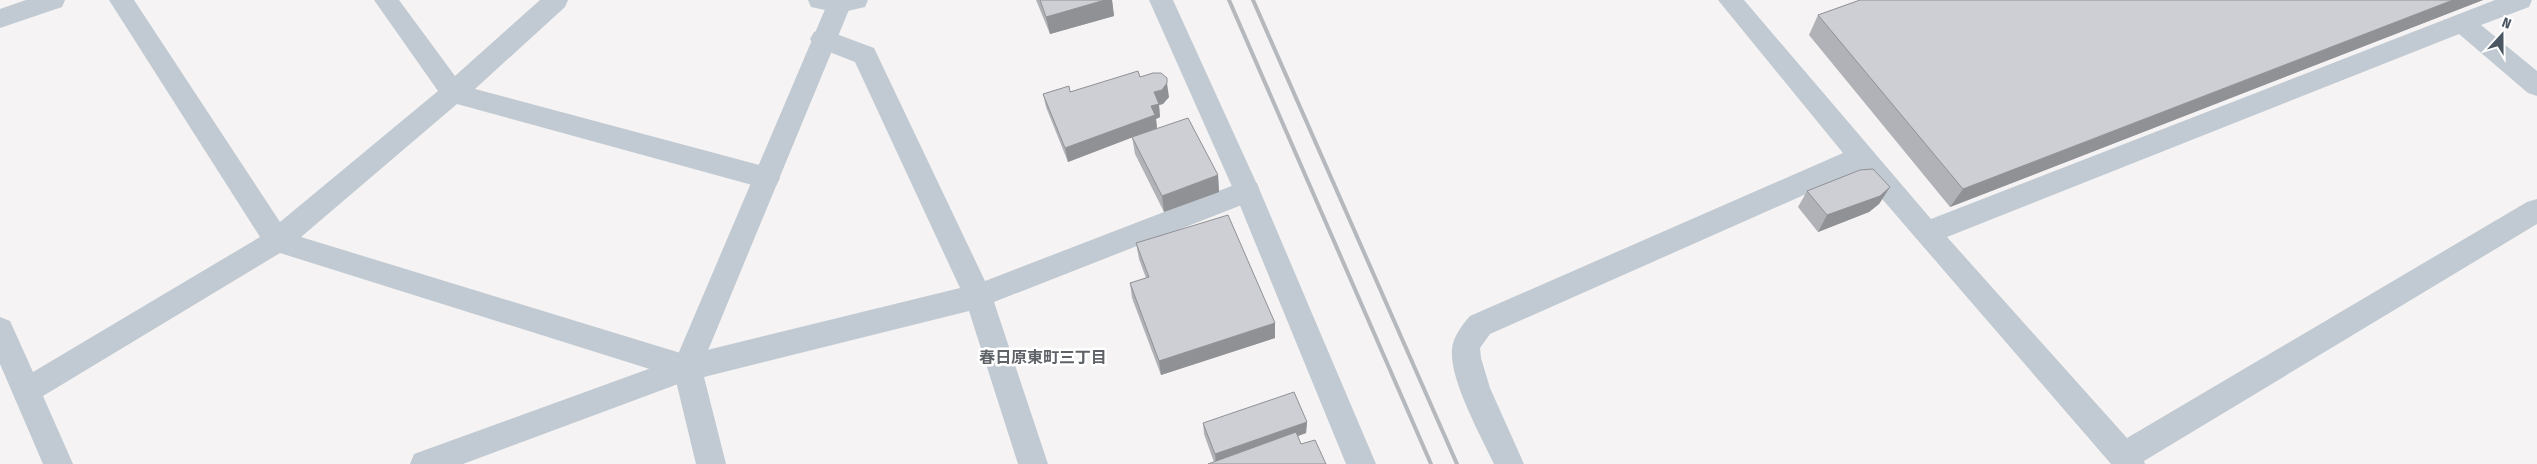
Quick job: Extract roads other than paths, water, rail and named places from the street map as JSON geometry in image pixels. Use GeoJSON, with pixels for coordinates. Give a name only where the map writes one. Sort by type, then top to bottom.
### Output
{"type":"FeatureCollection","features":[{"type":"Feature","properties":{"kind":"street"},"geometry":{"type":"LineString","coordinates":[[0,19],[53,0]]}},
{"type":"Feature","properties":{"kind":"street"},"geometry":{"type":"LineString","coordinates":[[121,0],[277,241],[687,368]]}},
{"type":"Feature","properties":{"kind":"street"},"geometry":{"type":"LineString","coordinates":[[386,0],[453,93],[767,178]]}},
{"type":"Feature","properties":{"kind":"street"},"geometry":{"type":"LineString","coordinates":[[26,391],[277,241],[453,93],[556,0]]}},
{"type":"Feature","properties":{"kind":"street"},"geometry":{"type":"LineString","coordinates":[[1161,0],[1247,191],[1361,464]]}},
{"type":"Feature","properties":{"kind":"street"},"geometry":{"type":"LineString","coordinates":[[1730,0],[1926,233],[2127,460],[2537,210]]}},
{"type":"Feature","properties":{"kind":"street"},"geometry":{"type":"LineString","coordinates":[[1926,233],[2520,0]]}},
{"type":"Feature","properties":{"kind":"street"},"geometry":{"type":"LineString","coordinates":[[711,464],[687,368],[839,1]]}},
{"type":"Feature","properties":{"kind":"street"},"geometry":{"type":"LineString","coordinates":[[2462,23],[2537,86]]}},
{"type":"Feature","properties":{"kind":"street"},"geometry":{"type":"LineString","coordinates":[[823,38],[865,55],[978,296],[1033,464]]}},
{"type":"Feature","properties":{"kind":"street"},"geometry":{"type":"LineString","coordinates":[[1509,464],[1472,384],[1465,349],[1470,336],[1480,325],[1862,157]]}},
{"type":"Feature","properties":{"kind":"street"},"geometry":{"type":"LineString","coordinates":[[425,464],[687,368],[978,296],[1247,191]]}},
{"type":"Feature","properties":{"kind":"street"},"geometry":{"type":"LineString","coordinates":[[0,330],[58,464]]}},
{"type":"Feature","properties":{"kind":"railway"},"geometry":{"type":"LineString","coordinates":[[1229,0],[1431,464]]}},
{"type":"Feature","properties":{"kind":"railway"},"geometry":{"type":"LineString","coordinates":[[1253,0],[1457,464]]}},
{"type":"Feature","properties":{"kind":"district","name":"春日原東町三丁目"},"geometry":{"type":"Point","coordinates":[1043,357]}}]}
